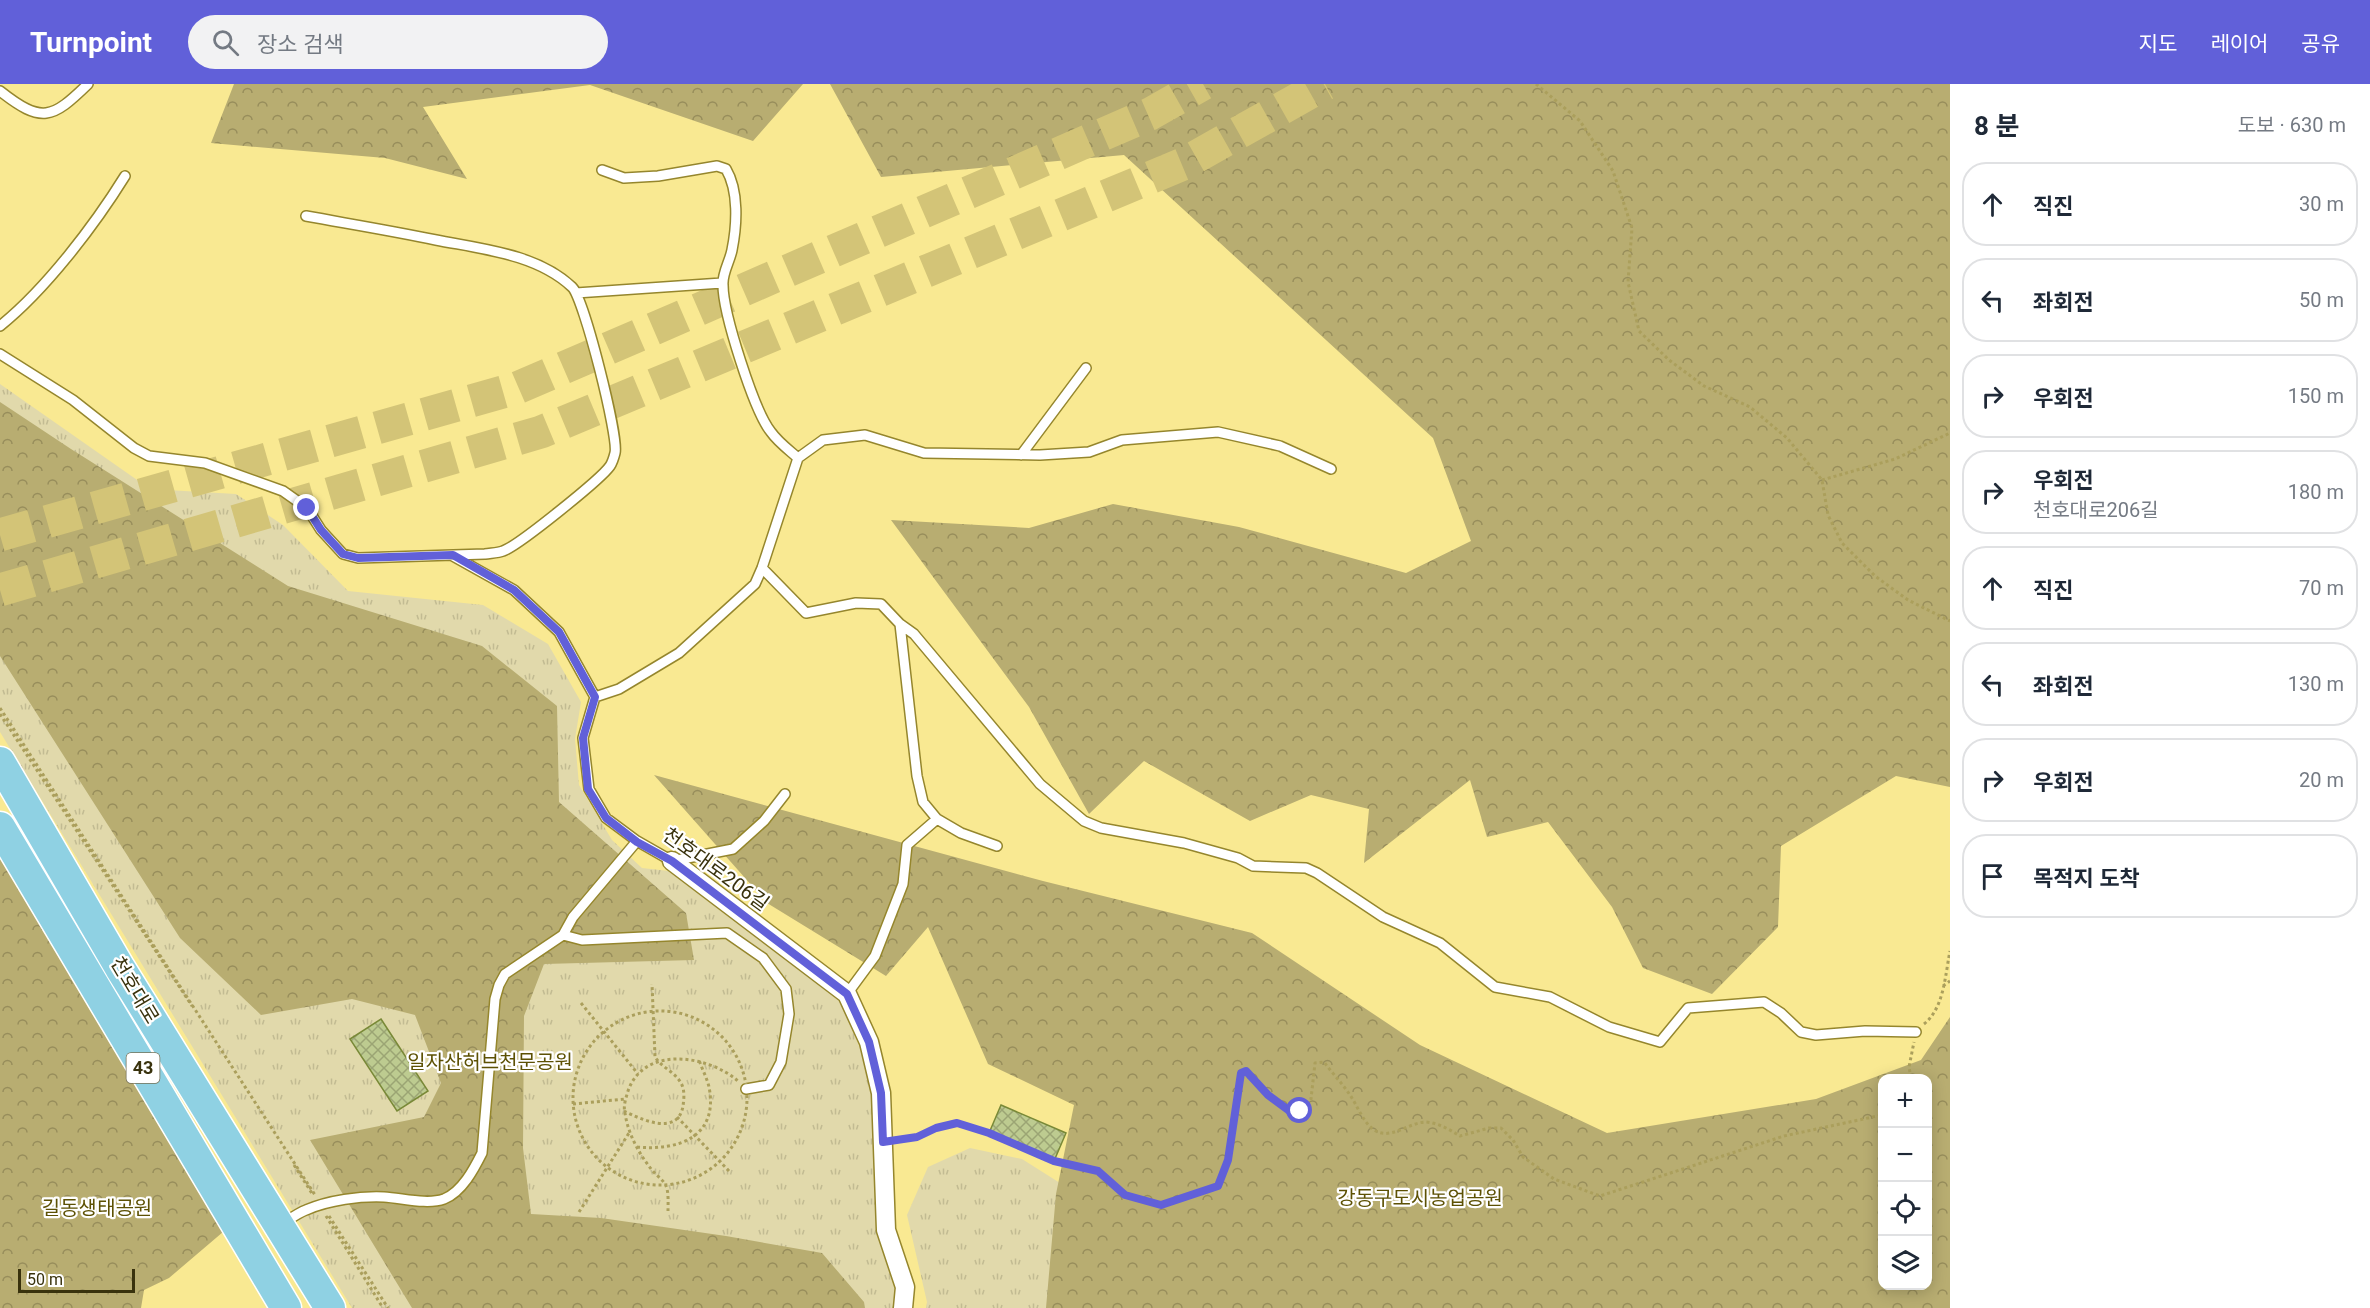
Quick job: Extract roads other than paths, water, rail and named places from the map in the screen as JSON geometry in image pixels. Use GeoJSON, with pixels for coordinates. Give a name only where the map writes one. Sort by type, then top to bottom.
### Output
{"type":"FeatureCollection","features":[{"type":"Feature","properties":{"kind":"main road","name":"천호대로"},"geometry":{"type":"LineString","coordinates":[[0,762],[120,968],[330,1308]]}},
{"type":"Feature","properties":{"kind":"main road","name":"천호대로"},"geometry":{"type":"LineString","coordinates":[[0,827],[286,1308]]}},
{"type":"Feature","properties":{"kind":"street","name":"천호대로206길"},"geometry":{"type":"LineString","coordinates":[[672,861],[847,994],[869,1042],[881,1093],[886,1230],[905,1287],[903,1308]]}},
{"type":"Feature","properties":{"kind":"lane"},"geometry":{"type":"LineString","coordinates":[[0,91],[18,105],[35,112],[50,113],[65,106],[88,84]]}},
{"type":"Feature","properties":{"kind":"lane"},"geometry":{"type":"LineString","coordinates":[[602,170],[624,178],[658,177],[717,166],[726,169],[733,181],[735,214],[732,250],[722,283],[726,314],[758,408],[771,432],[798,458]]}},
{"type":"Feature","properties":{"kind":"lane"},"geometry":{"type":"LineString","coordinates":[[0,326],[22,309],[106,207],[125,176]]}},
{"type":"Feature","properties":{"kind":"lane"},"geometry":{"type":"LineString","coordinates":[[0,354],[72,400],[134,448],[148,456],[205,463],[283,491],[307,508],[321,530],[343,554],[358,558],[504,551],[590,485],[610,466],[616,452],[613,430],[588,324],[574,288],[552,273],[521,259],[472,247],[306,216]]}},
{"type":"Feature","properties":{"kind":"lane"},"geometry":{"type":"LineString","coordinates":[[576,293],[722,283]]}},
{"type":"Feature","properties":{"kind":"lane"},"geometry":{"type":"LineString","coordinates":[[1021,455],[1086,368]]}},
{"type":"Feature","properties":{"kind":"lane"},"geometry":{"type":"LineString","coordinates":[[595,697],[619,689],[679,653],[754,584],[762,568],[798,458],[823,440],[865,435],[924,453],[1021,455],[1089,452],[1122,440],[1218,432],[1280,446],[1331,469]]}},
{"type":"Feature","properties":{"kind":"lane"},"geometry":{"type":"LineString","coordinates":[[453,555],[514,590],[559,632],[595,697],[583,738],[588,789],[606,818],[637,842]]}},
{"type":"Feature","properties":{"kind":"lane"},"geometry":{"type":"LineString","coordinates":[[762,568],[806,613],[856,603],[881,604],[900,624],[914,634],[1040,784],[1084,821],[1101,828],[1184,843],[1238,858],[1253,866],[1306,868],[1383,917],[1440,943],[1495,987],[1550,997],[1609,1027],[1660,1042],[1688,1008],[1740,1002],[1764,1002],[1781,1012],[1801,1032],[1816,1035],[1865,1031],[1916,1032]]}},
{"type":"Feature","properties":{"kind":"lane"},"geometry":{"type":"LineString","coordinates":[[900,624],[917,776],[924,802],[937,819],[961,833],[997,846]]}},
{"type":"Feature","properties":{"kind":"lane"},"geometry":{"type":"LineString","coordinates":[[672,861],[733,849],[764,821],[785,794]]}},
{"type":"Feature","properties":{"kind":"lane"},"geometry":{"type":"LineString","coordinates":[[847,994],[875,956],[879,946],[903,884],[907,844],[937,819]]}},
{"type":"Feature","properties":{"kind":"lane","name":"천호대로206길"},"geometry":{"type":"LineString","coordinates":[[280,1225],[306,1210],[336,1201],[382,1197],[434,1201],[454,1192],[471,1174],[482,1153],[495,999],[505,974],[563,935],[573,917],[637,842],[672,861]]}},
{"type":"Feature","properties":{"kind":"lane"},"geometry":{"type":"LineString","coordinates":[[563,935],[582,940],[727,933],[763,958],[786,989],[789,1014],[781,1062],[769,1085],[746,1089]]}},
{"type":"Feature","properties":{"kind":"tunnel"},"geometry":{"type":"LineString","coordinates":[[0,535],[517,388],[1150,114],[1203,84]]}},
{"type":"Feature","properties":{"kind":"tunnel"},"geometry":{"type":"LineString","coordinates":[[0,590],[541,432],[1183,164],[1325,84]]}},
{"type":"Feature","properties":{"kind":"park label","name":"일자산허브천문공원"},"geometry":{"type":"Point","coordinates":[490,1062]}},
{"type":"Feature","properties":{"kind":"park label","name":"강동구도시농업공원"},"geometry":{"type":"Point","coordinates":[1420,1198]}},
{"type":"Feature","properties":{"kind":"park label","name":"길동생태공원"},"geometry":{"type":"Point","coordinates":[97,1208]}}]}
